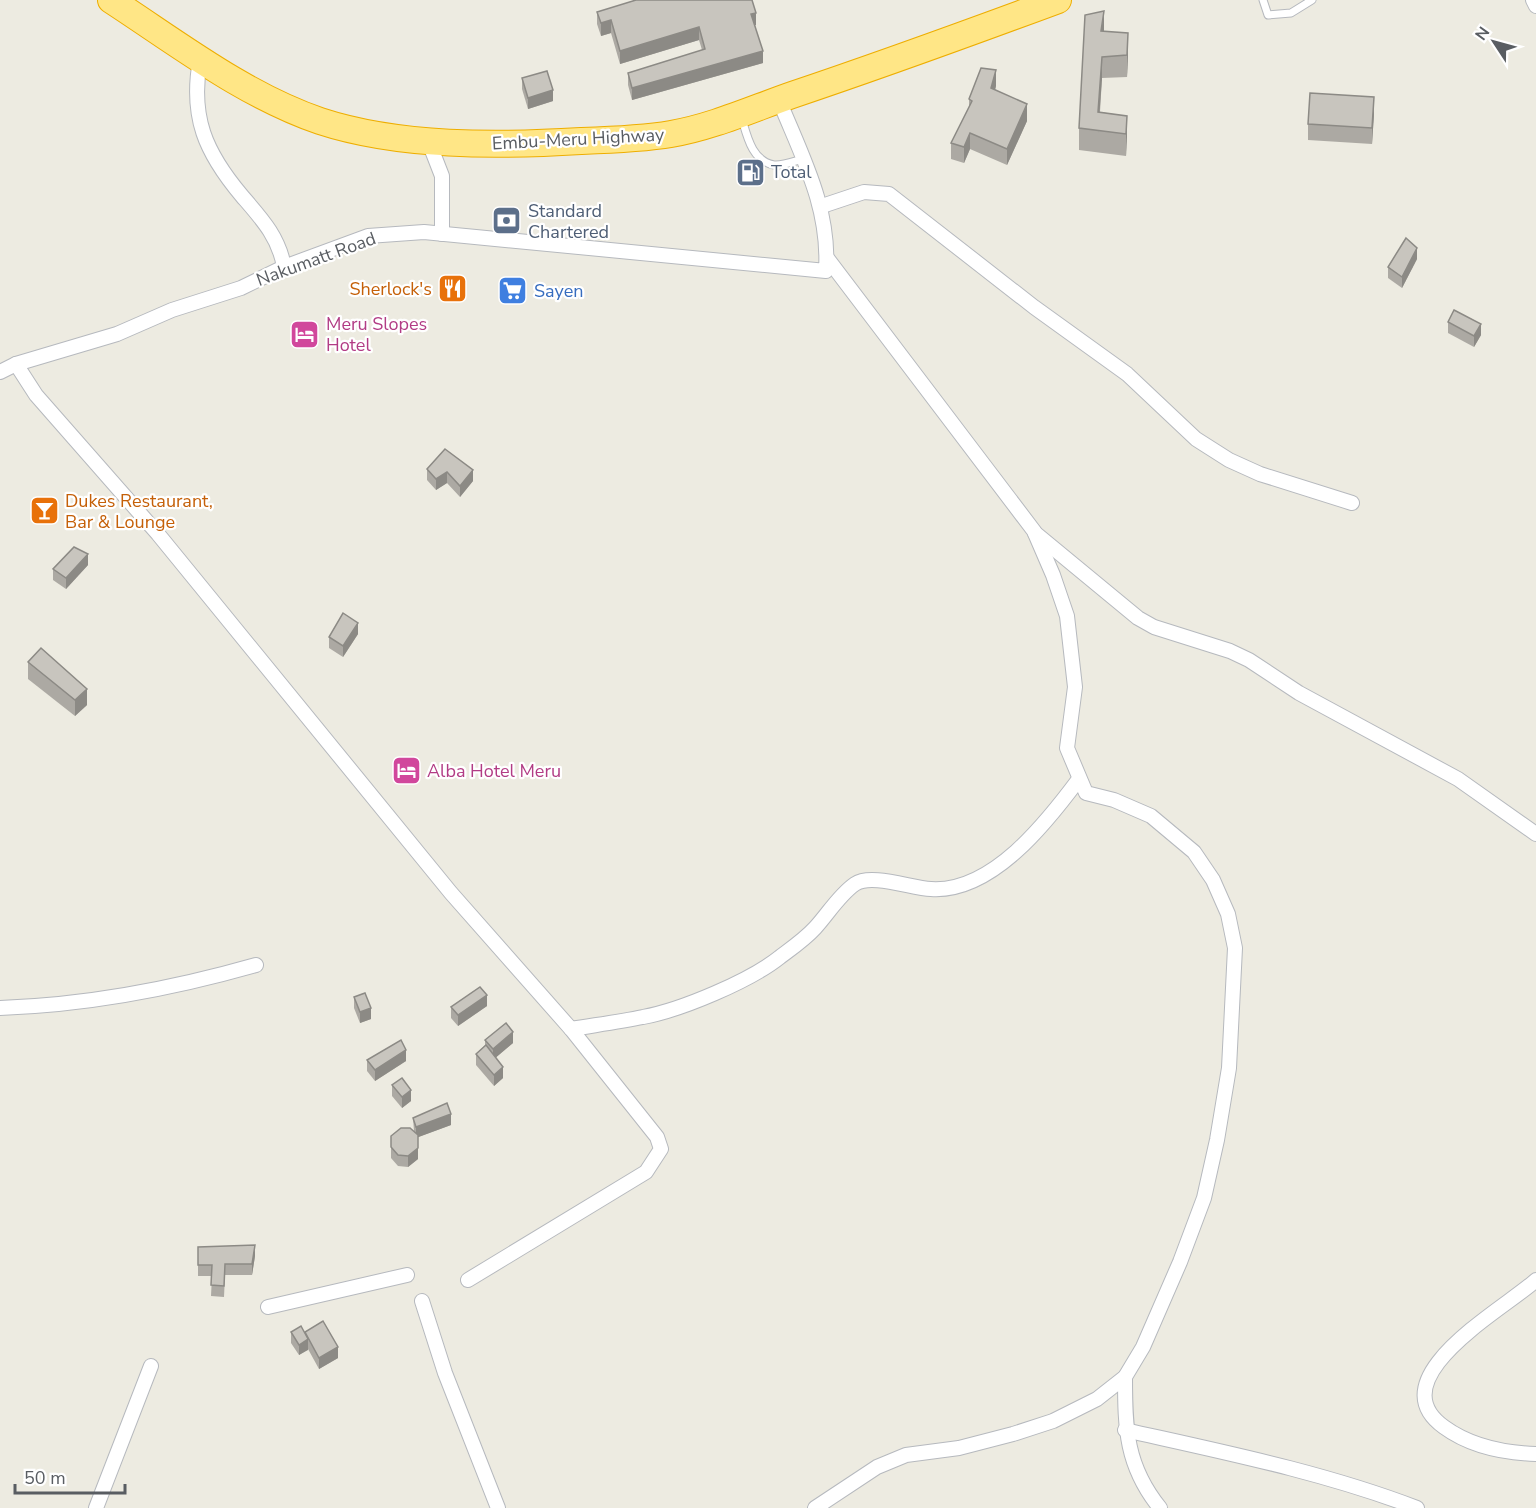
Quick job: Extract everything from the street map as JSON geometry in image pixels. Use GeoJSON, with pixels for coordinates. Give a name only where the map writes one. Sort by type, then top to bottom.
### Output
{"type":"FeatureCollection","features":[{"type":"Feature","properties":{"kind":"highway","name":"Embu-Meru Highway"},"geometry":{"type":"LineString","coordinates":[[111,0],[200,60],[291,109],[319,120],[355,131],[495,145],[614,140],[672,134],[930,48],[1058,0]]}},
{"type":"Feature","properties":{"kind":"street"},"geometry":{"type":"LineString","coordinates":[[1533,0],[1536,6]]}},
{"type":"Feature","properties":{"kind":"street"},"geometry":{"type":"LineString","coordinates":[[200,60],[195,90],[198,122],[212,151],[233,185],[265,222],[281,247],[284,267]]}},
{"type":"Feature","properties":{"kind":"street"},"geometry":{"type":"LineString","coordinates":[[778,100],[822,206],[826,264],[1034,531],[1138,618],[1154,627],[1230,651],[1249,660],[1299,693],[1458,779],[1536,834]]}},
{"type":"Feature","properties":{"kind":"street"},"geometry":{"type":"LineString","coordinates":[[428,140],[442,176],[442,234]]}},
{"type":"Feature","properties":{"kind":"street"},"geometry":{"type":"LineString","coordinates":[[822,206],[864,192],[889,194],[1034,307],[1127,374],[1196,439],[1229,460],[1260,474],[1352,503]]}},
{"type":"Feature","properties":{"kind":"street","name":"Nakumatt Road"},"geometry":{"type":"LineString","coordinates":[[0,372],[16,364],[117,334],[172,310],[241,288],[284,267],[368,236],[394,232],[826,264]]}},
{"type":"Feature","properties":{"kind":"street"},"geometry":{"type":"LineString","coordinates":[[16,364],[36,394],[158,534],[451,893],[571,1029],[657,1137],[661,1149],[646,1172],[468,1280]]}},
{"type":"Feature","properties":{"kind":"street"},"geometry":{"type":"LineString","coordinates":[[815,1508],[878,1467],[906,1455],[959,1449],[1053,1421],[1097,1399],[1125,1377],[1156,1319],[1204,1198],[1218,1140],[1229,1068],[1235,948],[1228,914],[1214,880],[1194,852],[1151,816],[1114,800],[1086,794],[1067,748],[1075,687],[1066,616],[1053,575],[1034,531]]}},
{"type":"Feature","properties":{"kind":"street"},"geometry":{"type":"LineString","coordinates":[[571,1029],[645,1017],[687,1003],[743,979],[778,959],[813,930],[856,883],[875,879],[934,889],[958,885],[976,877],[1020,850],[1049,820],[1079,779]]}},
{"type":"Feature","properties":{"kind":"street"},"geometry":{"type":"LineString","coordinates":[[0,1008],[47,1007],[124,997],[256,965]]}},
{"type":"Feature","properties":{"kind":"street"},"geometry":{"type":"LineString","coordinates":[[268,1307],[407,1275]]}},
{"type":"Feature","properties":{"kind":"street"},"geometry":{"type":"LineString","coordinates":[[1536,1280],[1467,1333],[1438,1360],[1431,1372],[1426,1392],[1428,1406],[1434,1419],[1465,1440],[1500,1450],[1536,1454]]}},
{"type":"Feature","properties":{"kind":"street"},"geometry":{"type":"LineString","coordinates":[[422,1301],[445,1373],[498,1508]]}},
{"type":"Feature","properties":{"kind":"street"},"geometry":{"type":"LineString","coordinates":[[96,1508],[151,1366]]}},
{"type":"Feature","properties":{"kind":"street"},"geometry":{"type":"LineString","coordinates":[[1125,1377],[1125,1430],[1137,1471],[1160,1508]]}},
{"type":"Feature","properties":{"kind":"street"},"geometry":{"type":"LineString","coordinates":[[1125,1430],[1326,1478],[1417,1508]]}},
{"type":"Feature","properties":{"kind":"lane"},"geometry":{"type":"LineString","coordinates":[[1263,0],[1268,15],[1291,13],[1312,0]]}},
{"type":"Feature","properties":{"kind":"lane"},"geometry":{"type":"LineString","coordinates":[[740,113],[749,145],[759,157],[774,165],[803,159]]}},
{"type":"Feature","properties":{"kind":"building"},"geometry":{"type":"Polygon","coordinates":[[[636,0],[752,0],[756,13],[751,14],[763,51],[632,88],[628,73],[705,49],[699,27],[620,51],[611,20],[601,23],[597,12],[636,0]]]}},
{"type":"Feature","properties":{"kind":"building"},"geometry":{"type":"Polygon","coordinates":[[[1104,11],[1101,31],[1128,33],[1127,55],[1102,57],[1098,112],[1127,116],[1126,134],[1079,128],[1085,15],[1104,11]]]}},
{"type":"Feature","properties":{"kind":"building"},"geometry":{"type":"Polygon","coordinates":[[[981,68],[996,70],[991,88],[1027,104],[1007,149],[970,133],[964,147],[951,143],[972,101],[969,99],[981,68]]]}},
{"type":"Feature","properties":{"kind":"building"},"geometry":{"type":"Polygon","coordinates":[[[547,71],[553,90],[528,98],[522,78],[547,71]]]}},
{"type":"Feature","properties":{"kind":"building"},"geometry":{"type":"Polygon","coordinates":[[[1310,93],[1374,97],[1372,128],[1308,124],[1310,93]]]}},
{"type":"Feature","properties":{"kind":"building"},"geometry":{"type":"Polygon","coordinates":[[[1406,238],[1417,248],[1402,277],[1388,267],[1406,238]]]}},
{"type":"Feature","properties":{"kind":"building"},"geometry":{"type":"Polygon","coordinates":[[[1454,310],[1481,324],[1474,336],[1448,322],[1454,310]]]}},
{"type":"Feature","properties":{"kind":"building"},"geometry":{"type":"Polygon","coordinates":[[[445,449],[473,470],[460,486],[447,472],[436,479],[427,469],[445,449]]]}},
{"type":"Feature","properties":{"kind":"building"},"geometry":{"type":"Polygon","coordinates":[[[74,547],[88,554],[66,578],[53,569],[74,547]]]}},
{"type":"Feature","properties":{"kind":"building"},"geometry":{"type":"Polygon","coordinates":[[[343,613],[358,623],[343,646],[329,637],[343,613]]]}},
{"type":"Feature","properties":{"kind":"building"},"geometry":{"type":"Polygon","coordinates":[[[41,648],[87,689],[75,700],[28,662],[41,648]]]}},
{"type":"Feature","properties":{"kind":"building"},"geometry":{"type":"Polygon","coordinates":[[[480,987],[487,995],[458,1015],[451,1007],[480,987]]]}},
{"type":"Feature","properties":{"kind":"building"},"geometry":{"type":"Polygon","coordinates":[[[365,993],[371,1008],[360,1012],[354,997],[365,993]]]}},
{"type":"Feature","properties":{"kind":"building"},"geometry":{"type":"Polygon","coordinates":[[[506,1023],[513,1032],[493,1049],[485,1040],[506,1023]]]}},
{"type":"Feature","properties":{"kind":"building"},"geometry":{"type":"Polygon","coordinates":[[[401,1040],[406,1050],[375,1070],[367,1060],[401,1040]]]}},
{"type":"Feature","properties":{"kind":"building"},"geometry":{"type":"Polygon","coordinates":[[[486,1045],[503,1067],[494,1075],[476,1054],[486,1045]]]}},
{"type":"Feature","properties":{"kind":"building"},"geometry":{"type":"Polygon","coordinates":[[[402,1078],[411,1090],[402,1097],[392,1085],[402,1078]]]}},
{"type":"Feature","properties":{"kind":"building"},"geometry":{"type":"Polygon","coordinates":[[[447,1103],[451,1114],[416,1127],[413,1118],[447,1103]]]}},
{"type":"Feature","properties":{"kind":"building"},"geometry":{"type":"Polygon","coordinates":[[[401,1128],[410,1128],[418,1135],[418,1148],[408,1156],[398,1155],[391,1147],[391,1136],[401,1128]]]}},
{"type":"Feature","properties":{"kind":"building"},"geometry":{"type":"Polygon","coordinates":[[[255,1245],[252,1264],[225,1264],[224,1286],[211,1285],[212,1265],[198,1265],[198,1247],[255,1245]]]}},
{"type":"Feature","properties":{"kind":"building"},"geometry":{"type":"Polygon","coordinates":[[[323,1321],[338,1347],[319,1358],[305,1332],[323,1321]]]}},
{"type":"Feature","properties":{"kind":"building"},"geometry":{"type":"Polygon","coordinates":[[[301,1326],[308,1339],[299,1345],[291,1332],[301,1326]]]}},
{"type":"Feature","properties":{"kind":"place","name":"Total"},"geometry":{"type":"Point","coordinates":[750,172]}},
{"type":"Feature","properties":{"kind":"place","name":"Standard Chartered"},"geometry":{"type":"Point","coordinates":[507,221]}},
{"type":"Feature","properties":{"kind":"place","name":"Sherlock's"},"geometry":{"type":"Point","coordinates":[453,289]}},
{"type":"Feature","properties":{"kind":"place","name":"Sayen"},"geometry":{"type":"Point","coordinates":[513,291]}},
{"type":"Feature","properties":{"kind":"place","name":"Meru Slopes Hotel"},"geometry":{"type":"Point","coordinates":[305,334]}},
{"type":"Feature","properties":{"kind":"place","name":"Dukes Restaurant, Bar & Lounge"},"geometry":{"type":"Point","coordinates":[44,511]}},
{"type":"Feature","properties":{"kind":"place","name":"Alba Hotel Meru"},"geometry":{"type":"Point","coordinates":[406,771]}}]}
